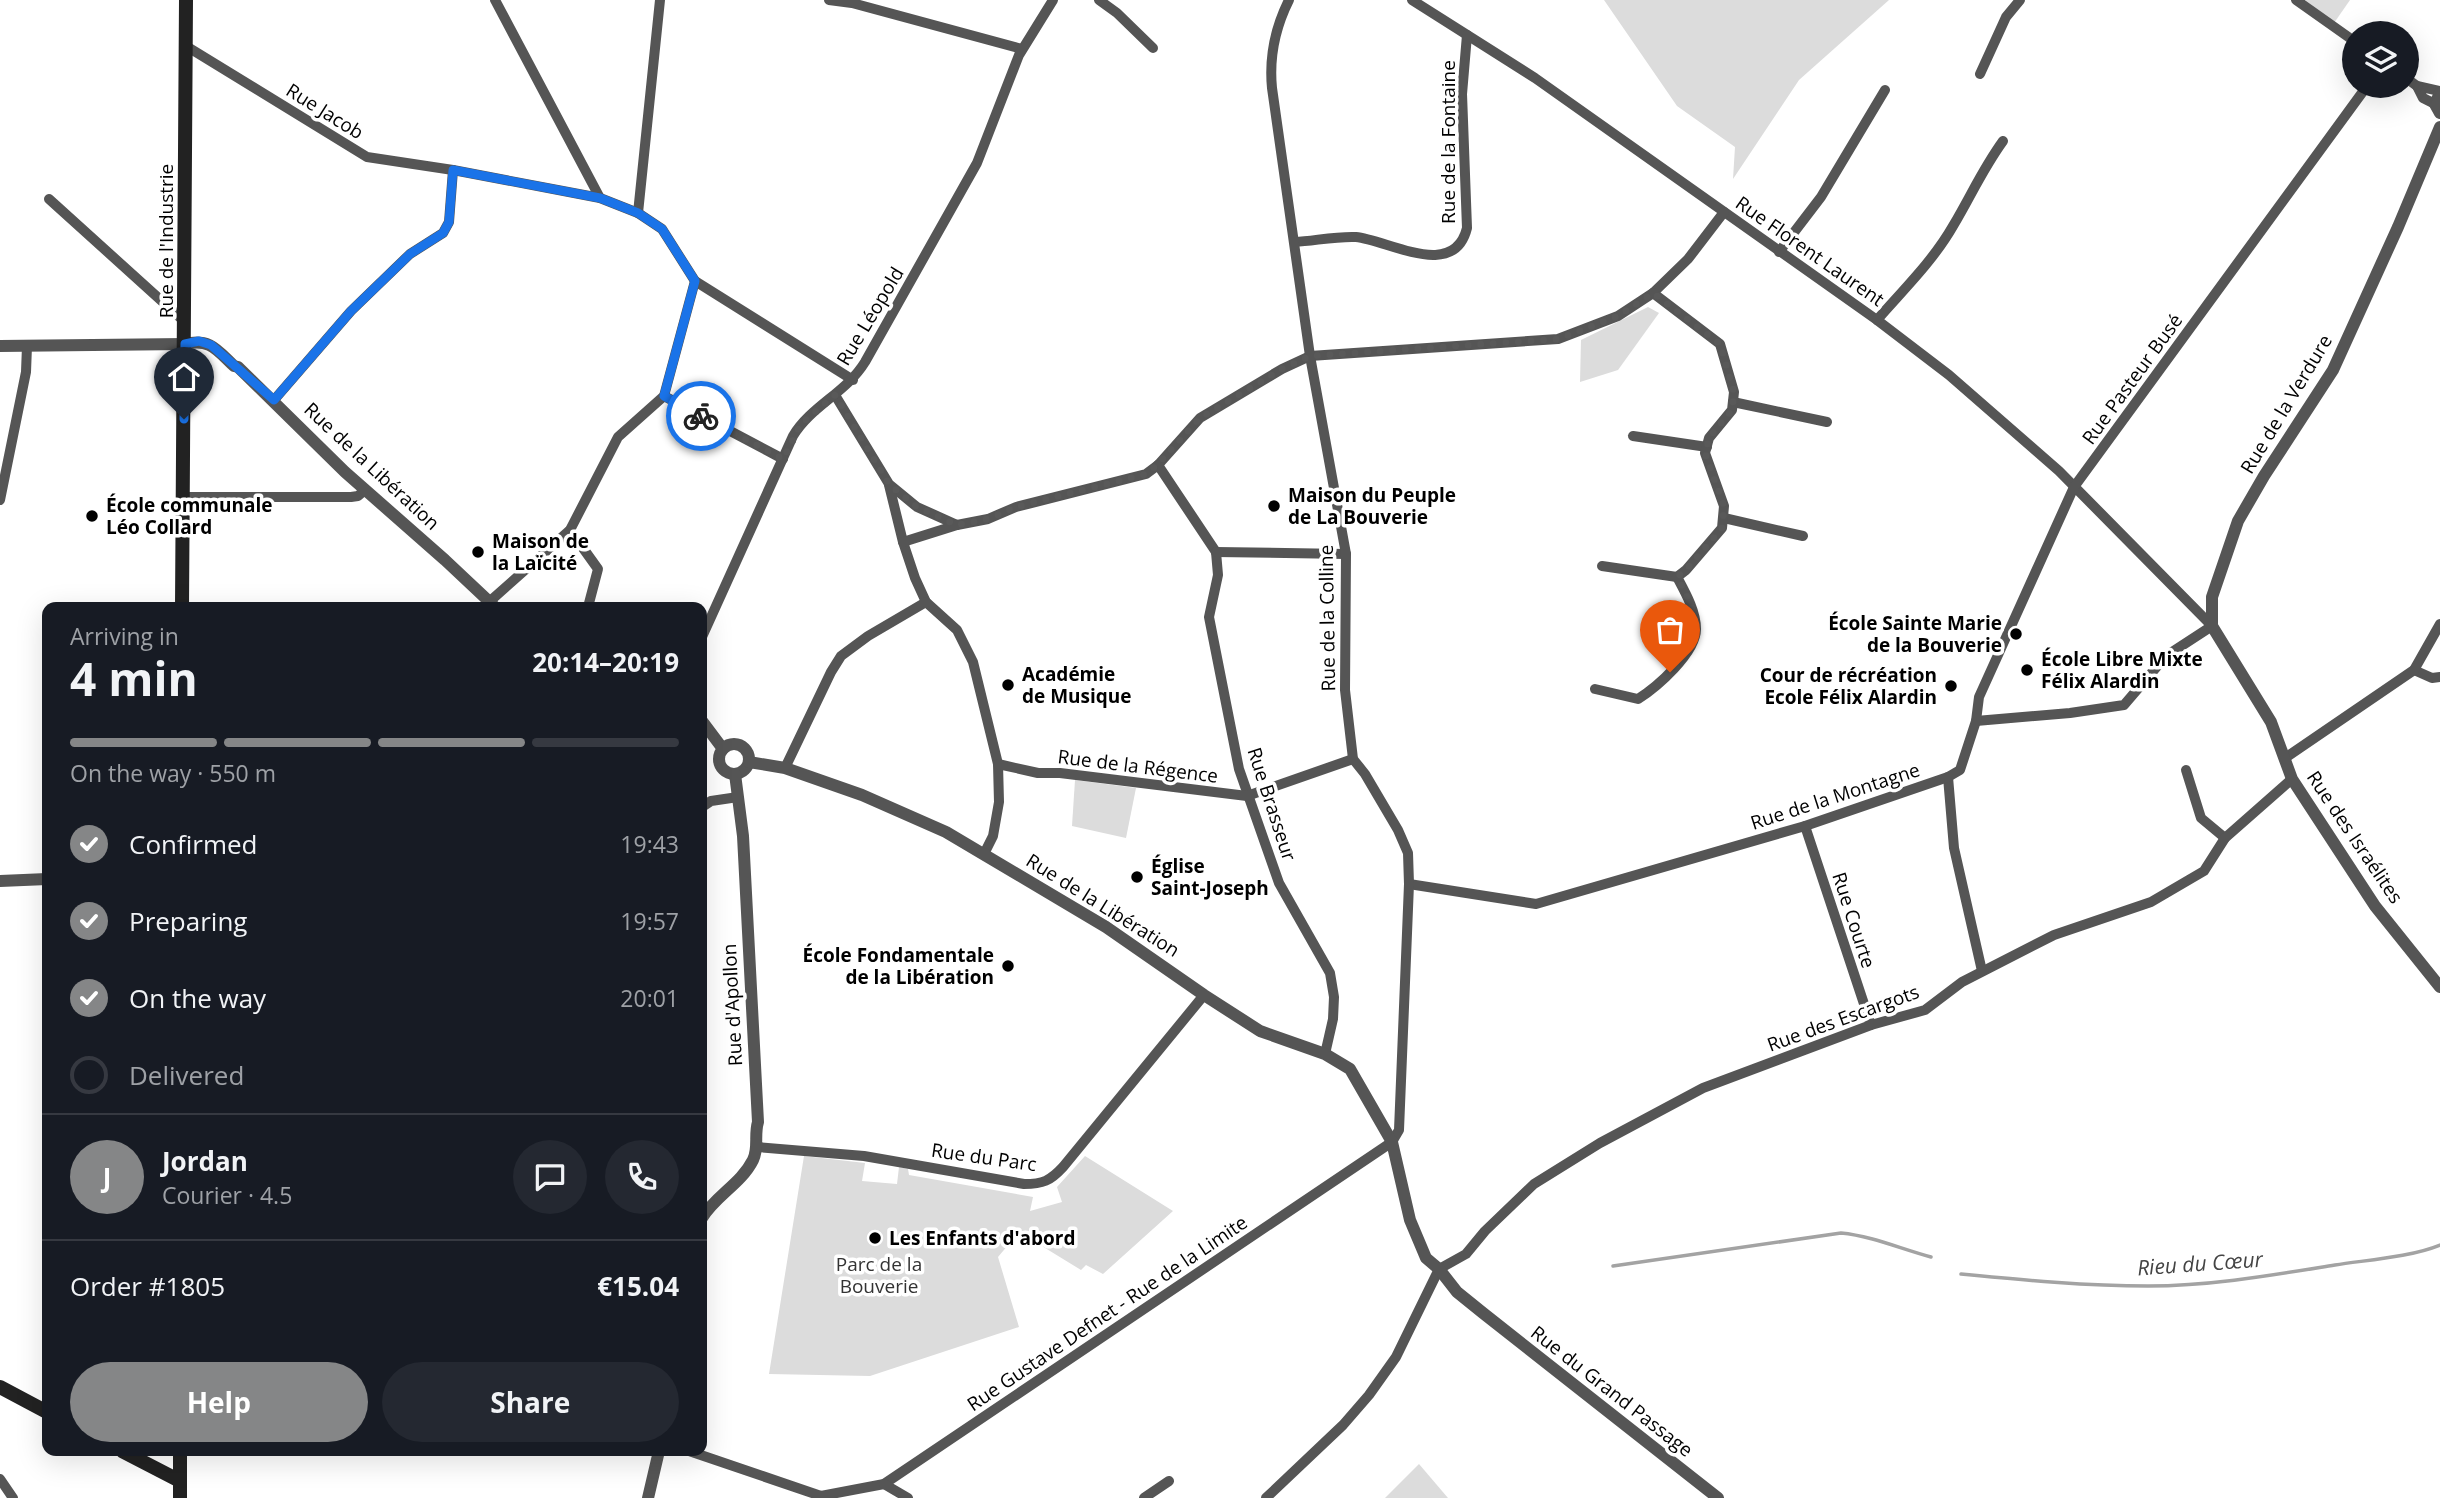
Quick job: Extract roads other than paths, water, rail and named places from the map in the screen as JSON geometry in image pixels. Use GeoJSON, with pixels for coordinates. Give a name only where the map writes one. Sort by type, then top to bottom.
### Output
{"type":"FeatureCollection","features":[{"type":"Feature","properties":{"kind":"main road","name":"Rue de l'Industrie"},"geometry":{"type":"LineString","coordinates":[[182,602],[186,0]]}},
{"type":"Feature","properties":{"kind":"main road"},"geometry":{"type":"LineString","coordinates":[[0,1387],[42,1409]]}},
{"type":"Feature","properties":{"kind":"main road"},"geometry":{"type":"LineString","coordinates":[[132,1456],[180,1481]]}},
{"type":"Feature","properties":{"kind":"main road"},"geometry":{"type":"LineString","coordinates":[[180,1456],[180,1498]]}},
{"type":"Feature","properties":{"kind":"street"},"geometry":{"type":"LineString","coordinates":[[495,0],[600,198]]}},
{"type":"Feature","properties":{"kind":"street"},"geometry":{"type":"LineString","coordinates":[[638,213],[660,0]]}},
{"type":"Feature","properties":{"kind":"street"},"geometry":{"type":"LineString","coordinates":[[829,0],[852,3],[1022,49]]}},
{"type":"Feature","properties":{"kind":"street","name":"Rue Léopold"},"geometry":{"type":"LineString","coordinates":[[707,626],[801,424],[853,380],[865,362],[978,163],[1022,49],[1052,0]]}},
{"type":"Feature","properties":{"kind":"street"},"geometry":{"type":"LineString","coordinates":[[1099,0],[1117,13],[1153,48]]}},
{"type":"Feature","properties":{"kind":"street","name":"Rue de la Colline"},"geometry":{"type":"LineString","coordinates":[[1289,0],[1275,38],[1270,67],[1310,356],[1346,554],[1345,690],[1353,759],[1365,774],[1398,830],[1408,853],[1399,1130],[1392,1142]]}},
{"type":"Feature","properties":{"kind":"street","name":"Rue de la Fontaine"},"geometry":{"type":"LineString","coordinates":[[1412,0],[1510,63]]}},
{"type":"Feature","properties":{"kind":"street"},"geometry":{"type":"LineString","coordinates":[[1980,74],[2006,17],[2020,0]]}},
{"type":"Feature","properties":{"kind":"street"},"geometry":{"type":"LineString","coordinates":[[2297,0],[2342,32]]}},
{"type":"Feature","properties":{"kind":"street","name":"Rue de la Fontaine"},"geometry":{"type":"LineString","coordinates":[[1295,242],[1356,237],[1402,251],[1428,255],[1455,250],[1461,243],[1466,228],[1462,94],[1467,35]]}},
{"type":"Feature","properties":{"kind":"street","name":"Rue Jacob"},"geometry":{"type":"LineString","coordinates":[[186,46],[367,157],[453,170],[600,198],[638,213],[662,229],[695,281],[853,380]]}},
{"type":"Feature","properties":{"kind":"street","name":"Rue Florent Laurent"},"geometry":{"type":"LineString","coordinates":[[1510,63],[1877,320],[1949,375],[2059,471],[2212,626]]}},
{"type":"Feature","properties":{"kind":"street"},"geometry":{"type":"LineString","coordinates":[[1779,252],[1821,197],[1885,90]]}},
{"type":"Feature","properties":{"kind":"street"},"geometry":{"type":"LineString","coordinates":[[2419,90],[2423,98],[2439,100]]}},
{"type":"Feature","properties":{"kind":"street","name":"Rue Pasteur Busé"},"geometry":{"type":"LineString","coordinates":[[1976,721],[1979,697],[2074,487],[2358,98]]}},
{"type":"Feature","properties":{"kind":"street","name":"Rue de la Verdure"},"geometry":{"type":"LineString","coordinates":[[2212,626],[2211,597],[2238,521],[2333,370],[2398,228],[2440,127]]}},
{"type":"Feature","properties":{"kind":"street"},"geometry":{"type":"LineString","coordinates":[[1877,320],[1935,253],[1953,226],[1983,168],[2003,141]]}},
{"type":"Feature","properties":{"kind":"street"},"geometry":{"type":"LineString","coordinates":[[274,400],[351,311],[410,254],[443,233],[449,222],[453,170]]}},
{"type":"Feature","properties":{"kind":"street"},"geometry":{"type":"LineString","coordinates":[[49,199],[185,323]]}},
{"type":"Feature","properties":{"kind":"street"},"geometry":{"type":"LineString","coordinates":[[903,542],[957,525],[988,519],[1016,507],[1146,474],[1200,418],[1282,369],[1310,356],[1558,339],[1618,316],[1653,293],[1688,259],[1724,212]]}},
{"type":"Feature","properties":{"kind":"street"},"geometry":{"type":"LineString","coordinates":[[495,602],[570,530],[618,437],[664,396],[695,281]]}},
{"type":"Feature","properties":{"kind":"street"},"geometry":{"type":"LineString","coordinates":[[1602,566],[1677,577],[1722,528],[1724,518],[1724,506],[1705,453],[1709,438],[1732,410],[1734,392],[1720,344],[1653,293]]}},
{"type":"Feature","properties":{"kind":"street","name":"Rue de la Libération"},"geometry":{"type":"LineString","coordinates":[[0,346],[185,344],[199,341],[211,345],[274,400],[365,490],[489,602]]}},
{"type":"Feature","properties":{"kind":"street"},"geometry":{"type":"LineString","coordinates":[[0,500],[26,372],[27,346]]}},
{"type":"Feature","properties":{"kind":"street"},"geometry":{"type":"LineString","coordinates":[[835,395],[889,484],[903,542],[926,602],[957,630],[973,662],[998,764],[999,802],[993,836],[984,854]]}},
{"type":"Feature","properties":{"kind":"street"},"geometry":{"type":"LineString","coordinates":[[664,396],[783,459]]}},
{"type":"Feature","properties":{"kind":"street"},"geometry":{"type":"LineString","coordinates":[[1733,402],[1828,422]]}},
{"type":"Feature","properties":{"kind":"street"},"geometry":{"type":"LineString","coordinates":[[1633,436],[1707,447]]}},
{"type":"Feature","properties":{"kind":"street"},"geometry":{"type":"LineString","coordinates":[[1158,464],[1216,552],[1346,554]]}},
{"type":"Feature","properties":{"kind":"street"},"geometry":{"type":"LineString","coordinates":[[889,484],[917,507],[957,525]]}},
{"type":"Feature","properties":{"kind":"street"},"geometry":{"type":"LineString","coordinates":[[182,498],[351,497],[358,496],[365,490]]}},
{"type":"Feature","properties":{"kind":"street"},"geometry":{"type":"LineString","coordinates":[[1724,518],[1803,536]]}},
{"type":"Feature","properties":{"kind":"street"},"geometry":{"type":"LineString","coordinates":[[570,530],[598,569],[589,602]]}},
{"type":"Feature","properties":{"kind":"street","name":"Rue Brasseur"},"geometry":{"type":"LineString","coordinates":[[1216,552],[1217,575],[1209,617],[1238,769],[1279,883],[1330,973],[1334,997],[1333,1019],[1325,1054]]}},
{"type":"Feature","properties":{"kind":"street"},"geometry":{"type":"LineString","coordinates":[[1595,689],[1638,699],[1656,688],[1685,656],[1696,632],[1695,617],[1677,577]]}},
{"type":"Feature","properties":{"kind":"street"},"geometry":{"type":"LineString","coordinates":[[785,768],[841,656],[868,636],[926,602]]}},
{"type":"Feature","properties":{"kind":"street"},"geometry":{"type":"LineString","coordinates":[[2285,758],[2414,670],[2440,624]]}},
{"type":"Feature","properties":{"kind":"street"},"geometry":{"type":"LineString","coordinates":[[1976,721],[2070,713],[2123,705],[2166,656],[2212,626]]}},
{"type":"Feature","properties":{"kind":"street","name":"Rue des Israélites"},"geometry":{"type":"LineString","coordinates":[[2212,626],[2271,722],[2292,779],[2375,906],[2440,987]]}},
{"type":"Feature","properties":{"kind":"street"},"geometry":{"type":"LineString","coordinates":[[2414,670],[2432,678],[2440,677]]}},
{"type":"Feature","properties":{"kind":"street","name":"Rue de la Montagne"},"geometry":{"type":"LineString","coordinates":[[1409,884],[1536,904],[1805,826],[1948,777],[1960,770],[1976,721]]}},
{"type":"Feature","properties":{"kind":"street"},"geometry":{"type":"LineString","coordinates":[[707,728],[723,749]]}},
{"type":"Feature","properties":{"kind":"street"},"geometry":{"type":"LineString","coordinates":[[732,744],[739,745],[747,752],[748,762],[743,771],[728,773],[721,766],[719,756],[723,749],[732,744]]}},
{"type":"Feature","properties":{"kind":"street","name":"Rue de la Régence"},"geometry":{"type":"LineString","coordinates":[[998,764],[1038,772],[1247,796],[1353,759]]}},
{"type":"Feature","properties":{"kind":"street","name":"Rue de la Libération"},"geometry":{"type":"LineString","coordinates":[[748,762],[785,768],[908,813],[984,854],[1106,927],[1260,1031],[1325,1054],[1350,1069],[1392,1142]]}},
{"type":"Feature","properties":{"kind":"street"},"geometry":{"type":"LineString","coordinates":[[2186,770],[2201,818],[2225,838]]}},
{"type":"Feature","properties":{"kind":"street","name":"Rue d'Apollon"},"geometry":{"type":"LineString","coordinates":[[707,1210],[747,1170],[757,1147],[758,1122],[743,836],[735,774]]}},
{"type":"Feature","properties":{"kind":"street"},"geometry":{"type":"LineString","coordinates":[[1948,777],[1954,848],[1982,971]]}},
{"type":"Feature","properties":{"kind":"street","name":"Rue des Escargots"},"geometry":{"type":"LineString","coordinates":[[1439,1269],[1466,1254],[1485,1231],[1534,1184],[1600,1143],[1703,1088],[1871,1024],[1924,1010],[1962,982],[2054,935],[2151,902],[2204,871],[2225,838],[2292,779]]}},
{"type":"Feature","properties":{"kind":"street"},"geometry":{"type":"LineString","coordinates":[[707,804],[738,797]]}},
{"type":"Feature","properties":{"kind":"street","name":"Rue Courte"},"geometry":{"type":"LineString","coordinates":[[1805,826],[1871,1024]]}},
{"type":"Feature","properties":{"kind":"street"},"geometry":{"type":"LineString","coordinates":[[0,881],[42,879]]}},
{"type":"Feature","properties":{"kind":"street","name":"Rue du Parc"},"geometry":{"type":"LineString","coordinates":[[757,1147],[818,1150],[1024,1184],[1042,1184],[1052,1180],[1204,995]]}},
{"type":"Feature","properties":{"kind":"street"},"geometry":{"type":"LineString","coordinates":[[1266,1498],[1343,1425],[1369,1395],[1396,1357],[1439,1269],[1426,1258],[1410,1220],[1392,1142]]}},
{"type":"Feature","properties":{"kind":"street","name":"Rue Gustave Defnet - Rue de la Limite"},"geometry":{"type":"LineString","coordinates":[[702,1456],[806,1495],[834,1495],[884,1484],[1392,1142]]}},
{"type":"Feature","properties":{"kind":"street","name":"Rue du Grand Passage"},"geometry":{"type":"LineString","coordinates":[[1439,1269],[1457,1292],[1718,1498]]}},
{"type":"Feature","properties":{"kind":"street"},"geometry":{"type":"LineString","coordinates":[[648,1498],[658,1456]]}},
{"type":"Feature","properties":{"kind":"street"},"geometry":{"type":"LineString","coordinates":[[0,1479],[13,1498]]}},
{"type":"Feature","properties":{"kind":"street"},"geometry":{"type":"LineString","coordinates":[[1144,1498],[1169,1481]]}},
{"type":"Feature","properties":{"kind":"street"},"geometry":{"type":"LineString","coordinates":[[884,1484],[908,1498]]}},
{"type":"Feature","properties":{"kind":"waterway","name":"Rieu du Cœur"},"geometry":{"type":"LineString","coordinates":[[1613,1266],[1841,1233],[1931,1257]]}},
{"type":"Feature","properties":{"kind":"waterway","name":"Rieu du Cœur"},"geometry":{"type":"LineString","coordinates":[[1961,1274],[2101,1285],[2195,1284],[2388,1258],[2440,1245]]}},
{"type":"Feature","properties":{"kind":"place","name":"Maison du Peuple de La Bouverie"},"geometry":{"type":"Point","coordinates":[1274,506]}},
{"type":"Feature","properties":{"kind":"place","name":"École communale Léo Collard"},"geometry":{"type":"Point","coordinates":[92,516]}},
{"type":"Feature","properties":{"kind":"place","name":"Maison de la Laïcité"},"geometry":{"type":"Point","coordinates":[478,552]}},
{"type":"Feature","properties":{"kind":"place","name":"École Sainte Marie de la Bouverie"},"geometry":{"type":"Point","coordinates":[2016,634]}},
{"type":"Feature","properties":{"kind":"place","name":"École Libre Mixte Félix Alardin"},"geometry":{"type":"Point","coordinates":[2027,670]}},
{"type":"Feature","properties":{"kind":"place","name":"Académie de Musique"},"geometry":{"type":"Point","coordinates":[1008,685]}},
{"type":"Feature","properties":{"kind":"place","name":"Cour de récréation Ecole Félix Alardin"},"geometry":{"type":"Point","coordinates":[1951,686]}},
{"type":"Feature","properties":{"kind":"place","name":"Église Saint-Joseph"},"geometry":{"type":"Point","coordinates":[1137,877]}},
{"type":"Feature","properties":{"kind":"place","name":"École Fondamentale de la Libération"},"geometry":{"type":"Point","coordinates":[1008,966]}},
{"type":"Feature","properties":{"kind":"place","name":"Les Enfants d'abord"},"geometry":{"type":"Point","coordinates":[875,1238]}},
{"type":"Feature","properties":{"kind":"park label","name":"Parc de la Bouverie"},"geometry":{"type":"Point","coordinates":[879,1275]}}]}
